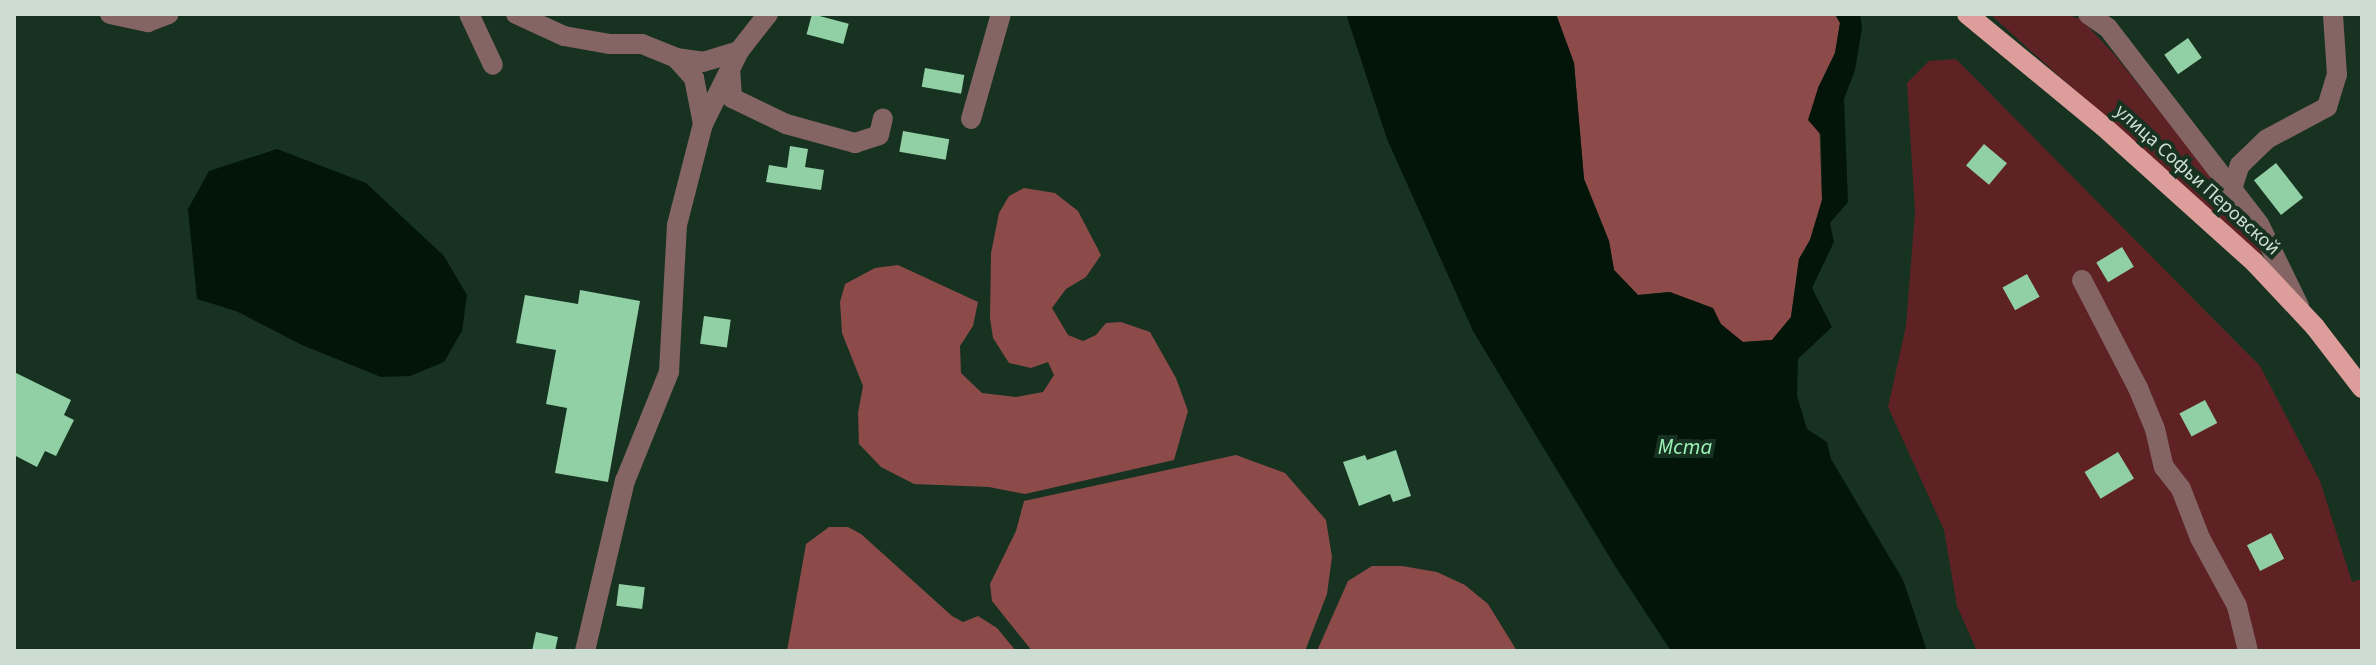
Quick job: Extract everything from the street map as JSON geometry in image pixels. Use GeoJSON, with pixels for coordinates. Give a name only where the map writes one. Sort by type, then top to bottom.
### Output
{"type":"FeatureCollection","features":[{"type":"Feature","properties":{"kind":"main road","name":"улица Софьи Перовской"},"geometry":{"type":"LineString","coordinates":[[1974,20],[2103,126],[2255,263],[2305,317],[2362,388]]}},
{"type":"Feature","properties":{"kind":"street"},"geometry":{"type":"LineString","coordinates":[[110,14],[148,22],[169,14]]}},
{"type":"Feature","properties":{"kind":"street"},"geometry":{"type":"LineString","coordinates":[[469,14],[493,65]]}},
{"type":"Feature","properties":{"kind":"street"},"geometry":{"type":"LineString","coordinates":[[516,14],[564,36],[610,44],[642,44],[676,58],[703,62],[734,60]]}},
{"type":"Feature","properties":{"kind":"street"},"geometry":{"type":"LineString","coordinates":[[585,651],[625,481],[669,372],[677,225],[703,124],[734,60],[768,14]]}},
{"type":"Feature","properties":{"kind":"street"},"geometry":{"type":"LineString","coordinates":[[971,119],[1001,14]]}},
{"type":"Feature","properties":{"kind":"street"},"geometry":{"type":"LineString","coordinates":[[2088,14],[2108,28],[2259,224],[2305,317]]}},
{"type":"Feature","properties":{"kind":"street"},"geometry":{"type":"LineString","coordinates":[[2232,189],[2240,165],[2267,139],[2327,107],[2337,75],[2333,14]]}},
{"type":"Feature","properties":{"kind":"street"},"geometry":{"type":"LineString","coordinates":[[676,58],[694,78],[703,124]]}},
{"type":"Feature","properties":{"kind":"street"},"geometry":{"type":"LineString","coordinates":[[734,60],[732,98],[786,124],[855,143],[879,135],[883,118]]}},
{"type":"Feature","properties":{"kind":"street"},"geometry":{"type":"LineString","coordinates":[[2082,280],[2138,388],[2155,429],[2164,467],[2181,489],[2200,538],[2237,606],[2248,651]]}},
{"type":"Feature","properties":{"kind":"shaded area"},"geometry":{"type":"Polygon","coordinates":[[[1556,14],[1835,14],[1840,23],[1835,53],[1818,88],[1822,200],[1810,240],[1799,259],[1791,317],[1772,340],[1743,342],[1670,292],[1638,295],[1614,270],[1609,241],[1584,179],[1574,63],[1556,14]]]}},
{"type":"Feature","properties":{"kind":"shaded area"},"geometry":{"type":"Polygon","coordinates":[[[1990,14],[2064,14],[2081,19],[2114,54],[2247,221],[2261,249],[2262,259],[1990,14]]]}},
{"type":"Feature","properties":{"kind":"shaded area"},"geometry":{"type":"Polygon","coordinates":[[[1956,59],[2260,366],[2320,481],[2352,582],[2362,579],[2362,651],[1977,651],[1957,606],[1944,530],[1888,407],[1906,326],[1915,212],[1907,83],[1929,61],[1956,59]]]}},
{"type":"Feature","properties":{"kind":"shaded area"},"geometry":{"type":"Polygon","coordinates":[[[1024,188],[1055,193],[1078,211],[1101,255],[1086,277],[1066,289],[1052,308],[1068,335],[1083,341],[1096,335],[1106,323],[1121,322],[1150,332],[1176,378],[1188,411],[1174,460],[1025,494],[989,487],[914,484],[881,467],[859,444],[858,413],[863,386],[842,333],[840,302],[845,284],[875,268],[898,265],[978,302],[973,326],[960,346],[961,373],[982,393],[1016,397],[1043,392],[1054,375],[1048,362],[1031,368],[1009,363],[993,338],[990,318],[991,253],[999,213],[1009,196],[1024,188]]]}},
{"type":"Feature","properties":{"kind":"shaded area"},"geometry":{"type":"Polygon","coordinates":[[[1236,455],[1285,473],[1326,520],[1332,557],[1327,594],[1305,651],[1032,651],[992,601],[990,584],[1016,531],[1024,501],[1236,455]]]}},
{"type":"Feature","properties":{"kind":"shaded area"},"geometry":{"type":"Polygon","coordinates":[[[829,527],[848,527],[861,534],[952,616],[963,622],[978,616],[997,628],[1016,651],[787,651],[806,544],[829,527]]]}},
{"type":"Feature","properties":{"kind":"shaded area"},"geometry":{"type":"Polygon","coordinates":[[[1372,566],[1402,566],[1437,572],[1465,585],[1488,604],[1517,651],[1317,651],[1348,581],[1372,566]]]}},
{"type":"Feature","properties":{"kind":"water","name":"Мста"},"geometry":{"type":"Polygon","coordinates":[[[1346,14],[1556,14],[1574,63],[1584,179],[1609,241],[1614,270],[1638,295],[1670,292],[1713,308],[1721,324],[1743,342],[1772,340],[1791,317],[1799,259],[1810,240],[1822,200],[1821,135],[1808,120],[1818,88],[1835,53],[1840,23],[1835,14],[1860,14],[1862,28],[1855,70],[1844,99],[1848,202],[1830,223],[1834,242],[1812,288],[1832,327],[1798,359],[1797,396],[1807,429],[1827,442],[1831,459],[1903,580],[1927,651],[1671,651],[1615,566],[1473,331],[1387,139],[1346,14]]]}},
{"type":"Feature","properties":{"kind":"water"},"geometry":{"type":"Polygon","coordinates":[[[277,149],[366,183],[444,256],[467,295],[462,331],[444,362],[410,376],[381,377],[302,345],[236,311],[197,299],[188,209],[209,171],[277,149]]]}},
{"type":"Feature","properties":{"kind":"building"},"geometry":{"type":"Polygon","coordinates":[[[812,14],[849,24],[843,44],[807,34],[812,14]]]}},
{"type":"Feature","properties":{"kind":"building"},"geometry":{"type":"Polygon","coordinates":[[[2188,38],[2202,58],[2178,74],[2164,55],[2188,38]]]}},
{"type":"Feature","properties":{"kind":"building"},"geometry":{"type":"Polygon","coordinates":[[[925,68],[964,75],[961,94],[922,87],[925,68]]]}},
{"type":"Feature","properties":{"kind":"building"},"geometry":{"type":"Polygon","coordinates":[[[903,131],[949,139],[946,160],[899,152],[903,131]]]}},
{"type":"Feature","properties":{"kind":"building"},"geometry":{"type":"Polygon","coordinates":[[[1984,144],[2007,163],[1989,185],[1966,165],[1984,144]]]}},
{"type":"Feature","properties":{"kind":"building"},"geometry":{"type":"Polygon","coordinates":[[[790,146],[808,149],[805,167],[824,170],[821,190],[766,182],[769,165],[787,168],[790,146]]]}},
{"type":"Feature","properties":{"kind":"building"},"geometry":{"type":"Polygon","coordinates":[[[2276,163],[2303,198],[2281,215],[2254,180],[2276,163]]]}},
{"type":"Feature","properties":{"kind":"building"},"geometry":{"type":"Polygon","coordinates":[[[2122,247],[2134,267],[2108,282],[2096,262],[2122,247]]]}},
{"type":"Feature","properties":{"kind":"building"},"geometry":{"type":"Polygon","coordinates":[[[2027,274],[2040,297],[2015,310],[2003,288],[2027,274]]]}},
{"type":"Feature","properties":{"kind":"building"},"geometry":{"type":"Polygon","coordinates":[[[580,290],[640,301],[608,482],[555,473],[567,408],[546,404],[556,350],[516,343],[525,295],[578,304],[580,290]]]}},
{"type":"Feature","properties":{"kind":"building"},"geometry":{"type":"Polygon","coordinates":[[[704,316],[731,320],[727,347],[700,344],[704,316]]]}},
{"type":"Feature","properties":{"kind":"building"},"geometry":{"type":"Polygon","coordinates":[[[14,372],[71,400],[64,415],[74,420],[56,456],[45,451],[37,467],[14,455],[14,372]]]}},
{"type":"Feature","properties":{"kind":"building"},"geometry":{"type":"Polygon","coordinates":[[[2205,400],[2217,423],[2192,437],[2179,414],[2205,400]]]}},
{"type":"Feature","properties":{"kind":"building"},"geometry":{"type":"Polygon","coordinates":[[[1396,450],[1411,496],[1393,502],[1390,494],[1359,506],[1343,462],[1365,455],[1367,460],[1396,450]]]}},
{"type":"Feature","properties":{"kind":"building"},"geometry":{"type":"Polygon","coordinates":[[[2118,452],[2134,479],[2101,499],[2085,472],[2118,452]]]}},
{"type":"Feature","properties":{"kind":"building"},"geometry":{"type":"Polygon","coordinates":[[[2271,533],[2284,559],[2260,571],[2247,545],[2271,533]]]}},
{"type":"Feature","properties":{"kind":"building"},"geometry":{"type":"Polygon","coordinates":[[[619,584],[645,587],[642,609],[616,606],[619,584]]]}},
{"type":"Feature","properties":{"kind":"building"},"geometry":{"type":"Polygon","coordinates":[[[536,632],[558,637],[555,651],[532,651],[536,632]]]}}]}
